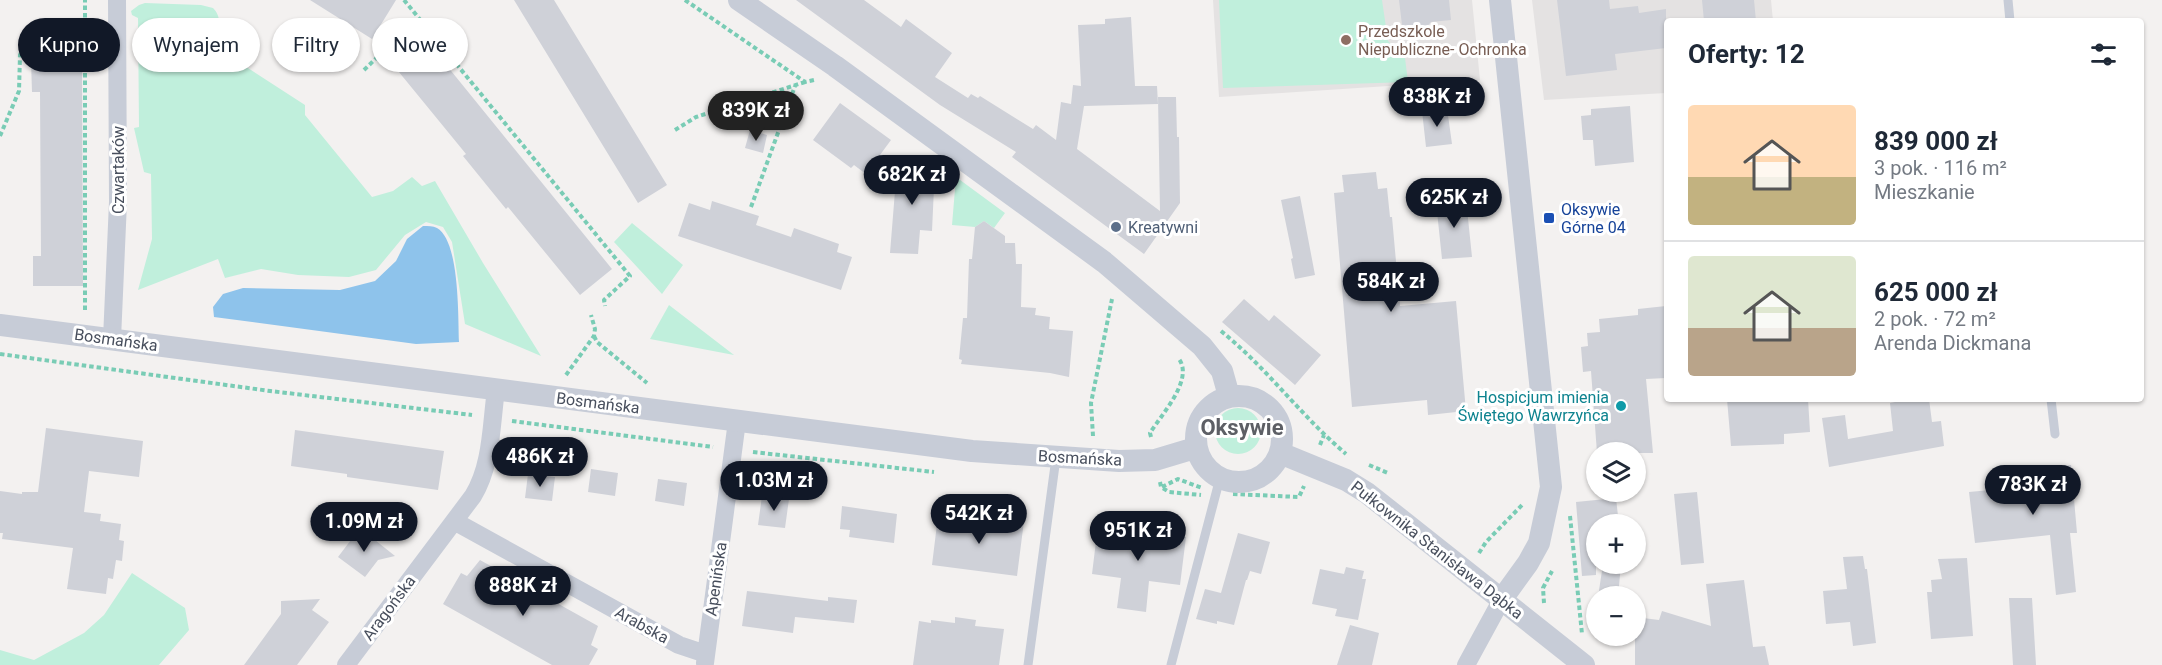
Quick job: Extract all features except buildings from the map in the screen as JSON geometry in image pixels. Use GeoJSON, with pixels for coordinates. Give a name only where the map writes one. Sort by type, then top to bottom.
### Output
{"type":"FeatureCollection","features":[{"type":"Feature","properties":{"kind":"street","name":"Czwartaków"},"geometry":{"type":"LineString","coordinates":[[112,339],[118,202],[117,0]]}},
{"type":"Feature","properties":{"kind":"street"},"geometry":{"type":"LineString","coordinates":[[739,0],[835,66],[1038,213],[1146,296],[1202,346],[1222,371],[1229,396]]}},
{"type":"Feature","properties":{"kind":"street"},"geometry":{"type":"LineString","coordinates":[[1466,665],[1502,599],[1528,563],[1539,543],[1551,487],[1500,0]]}},
{"type":"Feature","properties":{"kind":"street","name":"Bosmańska"},"geometry":{"type":"LineString","coordinates":[[0,325],[972,451],[1119,461],[1155,460],[1195,448]]}},
{"type":"Feature","properties":{"kind":"street","name":"Aragońska"},"geometry":{"type":"LineString","coordinates":[[346,665],[482,481],[496,390]]}},
{"type":"Feature","properties":{"kind":"street"},"geometry":{"type":"LineString","coordinates":[[1242,395],[1255,398],[1266,405],[1275,415],[1281,427],[1282,440],[1280,453],[1272,467],[1260,477],[1244,483],[1228,481],[1218,485],[1195,448],[1195,430],[1202,415],[1214,403],[1229,396],[1242,395]]}},
{"type":"Feature","properties":{"kind":"street","name":"Apenińska"},"geometry":{"type":"LineString","coordinates":[[705,659],[737,421]]}},
{"type":"Feature","properties":{"kind":"street","name":"Pułkownika Stanisława Dąbka"},"geometry":{"type":"LineString","coordinates":[[1280,453],[1346,480],[1366,493],[1584,665]]}},
{"type":"Feature","properties":{"kind":"street","name":"Arabska"},"geometry":{"type":"LineString","coordinates":[[454,521],[705,659]]}},
{"type":"Feature","properties":{"kind":"lane"},"geometry":{"type":"LineString","coordinates":[[2008,0],[2010,18]]}},
{"type":"Feature","properties":{"kind":"lane"},"geometry":{"type":"LineString","coordinates":[[2051,402],[2055,434]]}},
{"type":"Feature","properties":{"kind":"lane"},"geometry":{"type":"LineString","coordinates":[[1028,665],[1056,458]]}},
{"type":"Feature","properties":{"kind":"lane"},"geometry":{"type":"LineString","coordinates":[[1171,665],[1218,485]]}},
{"type":"Feature","properties":{"kind":"path"},"geometry":{"type":"LineString","coordinates":[[85,0],[85,310]]}},
{"type":"Feature","properties":{"kind":"path"},"geometry":{"type":"LineString","coordinates":[[404,0],[418,18]]}},
{"type":"Feature","properties":{"kind":"path"},"geometry":{"type":"LineString","coordinates":[[685,0],[805,82]]}},
{"type":"Feature","properties":{"kind":"path"},"geometry":{"type":"LineString","coordinates":[[364,70],[372,62]]}},
{"type":"Feature","properties":{"kind":"path"},"geometry":{"type":"LineString","coordinates":[[675,130],[696,117],[829,75],[835,66]]}},
{"type":"Feature","properties":{"kind":"path"},"geometry":{"type":"LineString","coordinates":[[0,136],[19,91],[20,72]]}},
{"type":"Feature","properties":{"kind":"path"},"geometry":{"type":"LineString","coordinates":[[462,72],[630,276],[604,300],[605,306]]}},
{"type":"Feature","properties":{"kind":"path"},"geometry":{"type":"LineString","coordinates":[[751,207],[795,85]]}},
{"type":"Feature","properties":{"kind":"path"},"geometry":{"type":"LineString","coordinates":[[1093,437],[1090,403],[1110,302],[1114,296]]}},
{"type":"Feature","properties":{"kind":"path"},"geometry":{"type":"LineString","coordinates":[[566,375],[594,336],[595,329],[591,315]]}},
{"type":"Feature","properties":{"kind":"path"},"geometry":{"type":"LineString","coordinates":[[1224,333],[1280,387],[1324,435]]}},
{"type":"Feature","properties":{"kind":"path"},"geometry":{"type":"LineString","coordinates":[[594,336],[597,342],[647,383]]}},
{"type":"Feature","properties":{"kind":"path"},"geometry":{"type":"LineString","coordinates":[[1150,433],[1182,385],[1182,363]]}},
{"type":"Feature","properties":{"kind":"path"},"geometry":{"type":"LineString","coordinates":[[1218,485],[1208,495],[1169,492],[1161,487],[1178,479],[1299,497]]}},
{"type":"Feature","properties":{"kind":"path"},"geometry":{"type":"LineString","coordinates":[[1486,543],[1525,502]]}},
{"type":"Feature","properties":{"kind":"path"},"geometry":{"type":"LineString","coordinates":[[1570,515],[1583,641]]}},
{"type":"Feature","properties":{"kind":"shaded area","name":"Przedszkole Niepubliczne- Ochronka"},"geometry":{"type":"Polygon","coordinates":[[[1213,0],[1472,0],[1480,80],[1219,97],[1213,0]]]}},
{"type":"Feature","properties":{"kind":"shaded area"},"geometry":{"type":"Polygon","coordinates":[[[1532,0],[1771,0],[1773,18],[1664,18],[1664,93],[1544,100],[1532,0]]]}},
{"type":"Feature","properties":{"kind":"green space","name":"Przedszkole Niepubliczne- Ochronka"},"geometry":{"type":"Polygon","coordinates":[[[1219,0],[1382,0],[1388,41],[1405,58],[1408,82],[1223,88],[1219,0]]]}},
{"type":"Feature","properties":{"kind":"green space"},"geometry":{"type":"Polygon","coordinates":[[[145,3],[201,5],[213,8],[219,18],[138,18],[132,15],[131,11],[145,3]]]}},
{"type":"Feature","properties":{"kind":"green space"},"geometry":{"type":"Polygon","coordinates":[[[138,72],[254,72],[305,105],[305,115],[372,197],[393,191],[412,177],[422,186],[435,181],[541,356],[465,324],[452,242],[443,227],[426,222],[405,235],[376,270],[349,277],[298,275],[261,269],[225,278],[218,259],[138,290],[152,239],[151,174],[144,172],[134,128],[139,127],[138,72]]]}},
{"type":"Feature","properties":{"kind":"green space"},"geometry":{"type":"Polygon","coordinates":[[[956,177],[1005,213],[994,228],[984,221],[975,227],[952,225],[956,177]]]}},
{"type":"Feature","properties":{"kind":"green space"},"geometry":{"type":"Polygon","coordinates":[[[632,223],[683,265],[662,294],[614,242],[632,223]]]}},
{"type":"Feature","properties":{"kind":"green space"},"geometry":{"type":"Polygon","coordinates":[[[669,305],[734,355],[650,339],[669,305]]]}},
{"type":"Feature","properties":{"kind":"green space"},"geometry":{"type":"Polygon","coordinates":[[[1238,408],[1254,415],[1261,431],[1254,447],[1238,454],[1222,447],[1215,431],[1222,415],[1238,408]]]}},
{"type":"Feature","properties":{"kind":"green space"},"geometry":{"type":"Polygon","coordinates":[[[132,573],[185,608],[189,630],[159,665],[0,665],[0,650],[34,660],[84,633],[104,615],[132,573]]]}},
{"type":"Feature","properties":{"kind":"water"},"geometry":{"type":"Polygon","coordinates":[[[423,226],[437,228],[445,236],[450,248],[458,299],[459,342],[416,344],[214,317],[213,307],[223,294],[243,288],[340,290],[375,281],[396,261],[407,239],[423,226]]]}},
{"type":"Feature","properties":{"kind":"place","name":"Przedszkole Niepubliczne- Ochronka"},"geometry":{"type":"Point","coordinates":[1346,40]}},
{"type":"Feature","properties":{"kind":"place","name":"Oksywie Górne 04"},"geometry":{"type":"Point","coordinates":[1549,218]}},
{"type":"Feature","properties":{"kind":"place","name":"Kreatywni"},"geometry":{"type":"Point","coordinates":[1116,227]}},
{"type":"Feature","properties":{"kind":"place","name":"Hospicjum imienia Świętego Wawrzyńca"},"geometry":{"type":"Point","coordinates":[1621,406]}},
{"type":"Feature","properties":{"kind":"district","name":"Oksywie"},"geometry":{"type":"Point","coordinates":[1242,427]}}]}
